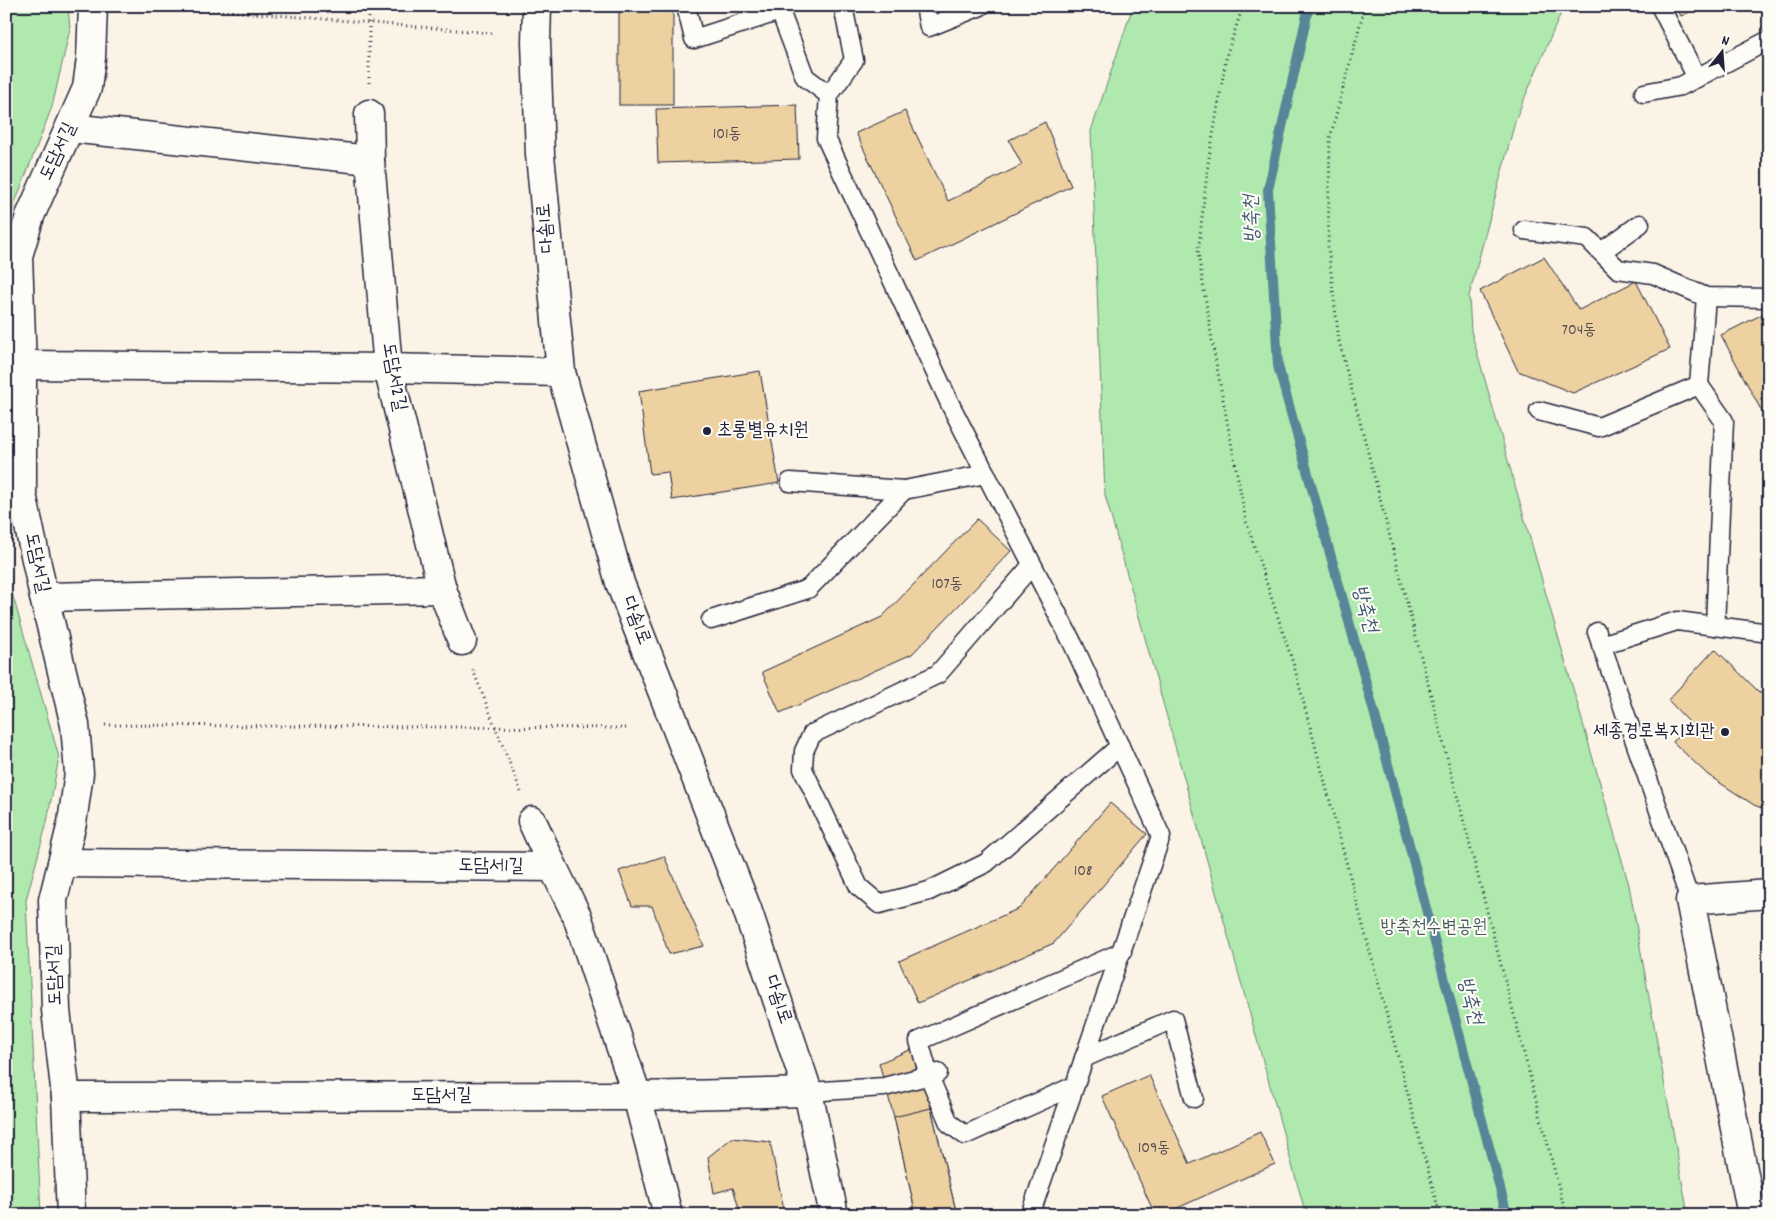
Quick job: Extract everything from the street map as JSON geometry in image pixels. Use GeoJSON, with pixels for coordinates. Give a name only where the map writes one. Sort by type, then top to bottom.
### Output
{"type":"FeatureCollection","features":[{"type":"Feature","properties":{"kind":"street","name":"도담서길"},"geometry":{"type":"LineString","coordinates":[[71,1215],[66,1097],[56,1010],[53,900],[72,823],[79,773],[75,724],[44,597],[22,494],[22,365],[18,256],[30,216],[87,88],[91,58],[93,6]]}},
{"type":"Feature","properties":{"kind":"street","name":"다솜1로"},"geometry":{"type":"LineString","coordinates":[[537,6],[536,42],[540,155],[561,372],[620,582],[747,909],[808,1092],[834,1215]]}},
{"type":"Feature","properties":{"kind":"street","name":"도담서2길"},"geometry":{"type":"LineString","coordinates":[[369,114],[370,160],[388,368],[442,589],[462,641]]}},
{"type":"Feature","properties":{"kind":"street"},"geometry":{"type":"LineString","coordinates":[[70,128],[370,160]]}},
{"type":"Feature","properties":{"kind":"street"},"geometry":{"type":"LineString","coordinates":[[22,365],[388,368],[561,372]]}},
{"type":"Feature","properties":{"kind":"street"},"geometry":{"type":"LineString","coordinates":[[44,597],[442,589]]}},
{"type":"Feature","properties":{"kind":"street"},"geometry":{"type":"LineString","coordinates":[[532,821],[577,916],[637,1096],[668,1215]]}},
{"type":"Feature","properties":{"kind":"street","name":"도담서1길"},"geometry":{"type":"LineString","coordinates":[[62,863],[553,867]]}},
{"type":"Feature","properties":{"kind":"street"},"geometry":{"type":"LineString","coordinates":[[1752,1215],[1690,900],[1769,894]]}},
{"type":"Feature","properties":{"kind":"street","name":"도담서길"},"geometry":{"type":"LineString","coordinates":[[66,1097],[637,1096],[808,1092]]}},
{"type":"Feature","properties":{"kind":"lane"},"geometry":{"type":"LineString","coordinates":[[686,6],[694,39],[781,9],[805,77],[829,95]]}},
{"type":"Feature","properties":{"kind":"lane"},"geometry":{"type":"LineString","coordinates":[[843,6],[854,60],[829,95],[826,138],[952,408],[1073,644],[1160,836],[1122,952],[1030,1215]]}},
{"type":"Feature","properties":{"kind":"lane"},"geometry":{"type":"LineString","coordinates":[[925,6],[929,27],[981,6]]}},
{"type":"Feature","properties":{"kind":"lane"},"geometry":{"type":"LineString","coordinates":[[1660,6],[1697,78]]}},
{"type":"Feature","properties":{"kind":"lane"},"geometry":{"type":"LineString","coordinates":[[1644,93],[1681,86],[1769,40]]}},
{"type":"Feature","properties":{"kind":"lane"},"geometry":{"type":"LineString","coordinates":[[1601,252],[1640,224]]}},
{"type":"Feature","properties":{"kind":"lane"},"geometry":{"type":"LineString","coordinates":[[1524,230],[1586,238],[1618,269],[1653,274],[1706,297],[1769,298]]}},
{"type":"Feature","properties":{"kind":"lane"},"geometry":{"type":"LineString","coordinates":[[1706,297],[1699,385],[1724,421],[1715,626]]}},
{"type":"Feature","properties":{"kind":"lane"},"geometry":{"type":"LineString","coordinates":[[1539,411],[1599,427],[1699,385]]}},
{"type":"Feature","properties":{"kind":"lane"},"geometry":{"type":"LineString","coordinates":[[790,482],[904,490],[986,474]]}},
{"type":"Feature","properties":{"kind":"lane"},"geometry":{"type":"LineString","coordinates":[[711,620],[808,589],[904,490]]}},
{"type":"Feature","properties":{"kind":"lane"},"geometry":{"type":"LineString","coordinates":[[1032,565],[938,674],[812,734],[804,751],[803,769],[859,887],[879,904],[930,891],[986,863],[1120,746]]}},
{"type":"Feature","properties":{"kind":"lane"},"geometry":{"type":"LineString","coordinates":[[1690,900],[1599,638],[1677,621],[1769,633]]}},
{"type":"Feature","properties":{"kind":"lane"},"geometry":{"type":"LineString","coordinates":[[1074,1086],[965,1136],[949,1123],[934,1074],[919,1041],[1122,952]]}},
{"type":"Feature","properties":{"kind":"lane"},"geometry":{"type":"LineString","coordinates":[[1084,1058],[1173,1020],[1194,1098]]}},
{"type":"Feature","properties":{"kind":"lane"},"geometry":{"type":"LineString","coordinates":[[808,1092],[884,1087],[934,1074]]}},
{"type":"Feature","properties":{"kind":"path"},"geometry":{"type":"LineString","coordinates":[[167,6],[493,33]]}},
{"type":"Feature","properties":{"kind":"path"},"geometry":{"type":"LineString","coordinates":[[369,6],[369,114]]}},
{"type":"Feature","properties":{"kind":"path"},"geometry":{"type":"LineString","coordinates":[[1243,6],[1227,54],[1208,164],[1198,253],[1214,352],[1246,521],[1294,666],[1440,1215]]}},
{"type":"Feature","properties":{"kind":"path"},"geometry":{"type":"LineString","coordinates":[[1365,6],[1330,138],[1328,247],[1339,341],[1566,1215]]}},
{"type":"Feature","properties":{"kind":"path"},"geometry":{"type":"LineString","coordinates":[[462,641],[532,821]]}},
{"type":"Feature","properties":{"kind":"path"},"geometry":{"type":"LineString","coordinates":[[75,724],[627,728]]}},
{"type":"Feature","properties":{"kind":"green space"},"geometry":{"type":"Polygon","coordinates":[[[6,6],[68,6],[70,29],[52,107],[6,226],[6,6]]]}},
{"type":"Feature","properties":{"kind":"green space","name":"방축천수변공원"},"geometry":{"type":"Polygon","coordinates":[[[1133,6],[1564,6],[1516,118],[1469,296],[1471,331],[1629,885],[1688,1215],[1306,1215],[1105,495],[1091,131],[1133,6]]]}},
{"type":"Feature","properties":{"kind":"green space"},"geometry":{"type":"Polygon","coordinates":[[[6,572],[59,757],[47,822],[26,900],[41,1215],[6,1215],[6,572]]]}},
{"type":"Feature","properties":{"kind":"building"},"geometry":{"type":"Polygon","coordinates":[[[619,6],[673,6],[673,105],[619,105],[619,6]]]}},
{"type":"Feature","properties":{"kind":"building"},"geometry":{"type":"Polygon","coordinates":[[[1676,6],[1702,6],[1681,16],[1676,6]]]}},
{"type":"Feature","properties":{"kind":"building"},"geometry":{"type":"Polygon","coordinates":[[[797,105],[799,159],[658,163],[656,109],[797,105]]]}},
{"type":"Feature","properties":{"kind":"building"},"geometry":{"type":"Polygon","coordinates":[[[905,111],[948,201],[1022,165],[1009,140],[1045,122],[1071,186],[917,261],[856,133],[905,111]]]}},
{"type":"Feature","properties":{"kind":"building"},"geometry":{"type":"Polygon","coordinates":[[[1544,257],[1579,310],[1636,281],[1670,349],[1573,393],[1518,371],[1480,291],[1544,257]]]}},
{"type":"Feature","properties":{"kind":"building"},"geometry":{"type":"Polygon","coordinates":[[[1769,311],[1769,423],[1768,423],[1721,335],[1769,311]]]}},
{"type":"Feature","properties":{"kind":"building","name":"초롱별유치원"},"geometry":{"type":"Polygon","coordinates":[[[760,371],[779,483],[672,500],[668,472],[650,474],[639,391],[760,371]]]}},
{"type":"Feature","properties":{"kind":"building"},"geometry":{"type":"Polygon","coordinates":[[[977,519],[1011,551],[912,654],[780,713],[762,672],[882,617],[977,519]]]}},
{"type":"Feature","properties":{"kind":"building","name":"세종경로복지회관"},"geometry":{"type":"Polygon","coordinates":[[[1715,649],[1758,691],[1769,699],[1769,811],[1754,805],[1708,775],[1673,742],[1689,722],[1668,700],[1715,649]]]}},
{"type":"Feature","properties":{"kind":"building"},"geometry":{"type":"Polygon","coordinates":[[[1110,803],[1147,834],[1054,943],[918,1003],[899,961],[1020,908],[1110,803]]]}},
{"type":"Feature","properties":{"kind":"building"},"geometry":{"type":"Polygon","coordinates":[[[664,856],[704,946],[669,954],[652,906],[632,906],[619,871],[664,856]]]}},
{"type":"Feature","properties":{"kind":"building"},"geometry":{"type":"Polygon","coordinates":[[[917,1047],[957,1215],[916,1215],[894,1117],[879,1063],[917,1047]]]}},
{"type":"Feature","properties":{"kind":"building"},"geometry":{"type":"Polygon","coordinates":[[[1149,1075],[1190,1164],[1260,1132],[1275,1164],[1162,1215],[1155,1215],[1102,1096],[1149,1075]]]}},
{"type":"Feature","properties":{"kind":"building"},"geometry":{"type":"Polygon","coordinates":[[[931,1108],[957,1215],[916,1215],[894,1117],[931,1108]]]}},
{"type":"Feature","properties":{"kind":"building"},"geometry":{"type":"Polygon","coordinates":[[[732,1138],[770,1142],[785,1215],[741,1215],[733,1188],[714,1193],[708,1157],[732,1138]]]}},
{"type":"Feature","properties":{"kind":"waterway","name":"방축천"},"geometry":{"type":"LineString","coordinates":[[1309,6],[1268,190],[1278,366],[1373,708],[1507,1215]]}},
{"type":"Feature","properties":{"kind":"place","name":"초롱별유치원"},"geometry":{"type":"Point","coordinates":[707,431]}},
{"type":"Feature","properties":{"kind":"place","name":"세종경로복지회관"},"geometry":{"type":"Point","coordinates":[1725,732]}}]}
